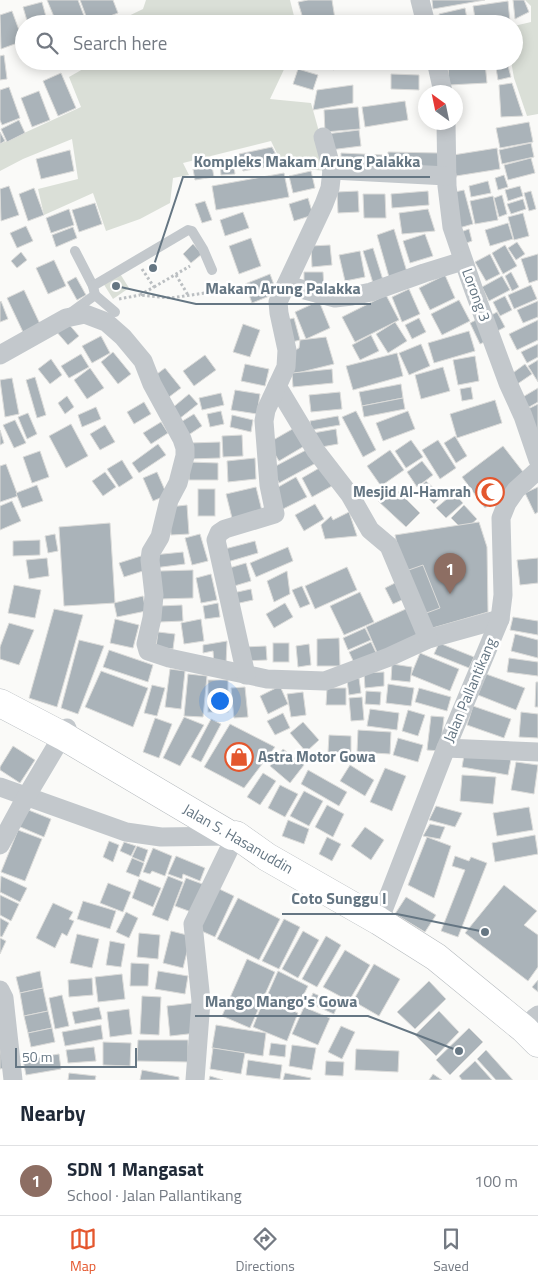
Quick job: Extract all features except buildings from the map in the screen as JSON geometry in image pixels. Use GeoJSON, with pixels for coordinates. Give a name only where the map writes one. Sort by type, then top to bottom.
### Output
{"type":"FeatureCollection","features":[{"type":"Feature","properties":{"kind":"highway","name":"Jalan S. Hasanuddin"},"geometry":{"type":"LineString","coordinates":[[0,690],[65,732],[235,834],[267,856],[382,912],[443,945],[537,1025]]}},
{"type":"Feature","properties":{"kind":"highway","name":"Jalan S. Hasanuddin"},"geometry":{"type":"LineString","coordinates":[[0,703],[65,732]]}},
{"type":"Feature","properties":{"kind":"highway","name":"Jalan S. Hasanuddin"},"geometry":{"type":"LineString","coordinates":[[312,877],[436,956],[524,1029],[537,1025]]}},
{"type":"Feature","properties":{"kind":"street"},"geometry":{"type":"LineString","coordinates":[[420,0],[424,15]]}},
{"type":"Feature","properties":{"kind":"street"},"geometry":{"type":"LineString","coordinates":[[438,70],[442,85]]}},
{"type":"Feature","properties":{"kind":"street","name":"Lorong 3"},"geometry":{"type":"LineString","coordinates":[[446,130],[447,176],[452,227],[538,460]]}},
{"type":"Feature","properties":{"kind":"street"},"geometry":{"type":"LineString","coordinates":[[246,675],[216,540],[218,533],[225,529],[275,514],[268,485],[264,421],[266,410],[286,367],[287,358],[278,302],[330,188],[332,170],[323,137]]}},
{"type":"Feature","properties":{"kind":"street"},"geometry":{"type":"LineString","coordinates":[[332,170],[447,176]]}},
{"type":"Feature","properties":{"kind":"street"},"geometry":{"type":"LineString","coordinates":[[286,285],[335,298],[352,296],[371,292],[463,261]]}},
{"type":"Feature","properties":{"kind":"street"},"geometry":{"type":"LineString","coordinates":[[0,355],[66,318],[85,314],[94,316],[106,322],[123,337],[143,362],[152,384],[182,439],[185,456],[178,483],[169,500],[160,537],[151,552],[150,560],[154,595],[152,618],[146,644],[148,652],[267,679],[330,680],[428,639],[500,619]]}},
{"type":"Feature","properties":{"kind":"street"},"geometry":{"type":"LineString","coordinates":[[277,386],[316,451],[350,495],[370,530],[389,546],[428,639]]}},
{"type":"Feature","properties":{"kind":"street","name":"Jalan Pallantikang"},"geometry":{"type":"LineString","coordinates":[[382,912],[446,748],[500,619],[503,595],[502,518],[507,503],[516,490],[538,470]]}},
{"type":"Feature","properties":{"kind":"street"},"geometry":{"type":"LineString","coordinates":[[0,845],[65,732]]}},
{"type":"Feature","properties":{"kind":"street"},"geometry":{"type":"LineString","coordinates":[[446,748],[538,752]]}},
{"type":"Feature","properties":{"kind":"street"},"geometry":{"type":"LineString","coordinates":[[0,787],[126,832],[161,837],[235,834],[193,924],[201,1001],[195,1080]]}},
{"type":"Feature","properties":{"kind":"street"},"geometry":{"type":"LineString","coordinates":[[0,990],[4,998],[13,1080]]}},
{"type":"Feature","properties":{"kind":"lane"},"geometry":{"type":"LineString","coordinates":[[66,318],[94,291],[136,261],[190,230],[203,249],[212,270]]}},
{"type":"Feature","properties":{"kind":"lane"},"geometry":{"type":"LineString","coordinates":[[75,251],[94,291],[111,309]]}},
{"type":"Feature","properties":{"kind":"path"},"geometry":{"type":"LineString","coordinates":[[136,261],[154,287]]}},
{"type":"Feature","properties":{"kind":"path"},"geometry":{"type":"LineString","coordinates":[[140,295],[190,266]]}},
{"type":"Feature","properties":{"kind":"path"},"geometry":{"type":"LineString","coordinates":[[111,309],[121,297],[140,295],[171,298],[218,291],[212,270]]}},
{"type":"Feature","properties":{"kind":"path"},"geometry":{"type":"LineString","coordinates":[[176,275],[188,296]]}},
{"type":"Feature","properties":{"kind":"shaded area"},"geometry":{"type":"Polygon","coordinates":[[[146,0],[290,0],[294,15],[131,15],[143,9],[146,0]]]}},
{"type":"Feature","properties":{"kind":"shaded area"},"geometry":{"type":"Polygon","coordinates":[[[525,0],[538,0],[538,114],[527,116],[513,70],[523,70],[523,24],[531,22],[531,6],[525,0]]]}},
{"type":"Feature","properties":{"kind":"shaded area"},"geometry":{"type":"Polygon","coordinates":[[[81,70],[284,70],[270,99],[311,103],[330,171],[284,168],[271,141],[183,163],[189,175],[173,178],[170,203],[140,219],[106,231],[93,193],[44,215],[38,189],[78,179],[72,139],[23,159],[0,171],[0,144],[81,107],[69,77],[81,70]]]}},
{"type":"Feature","properties":{"kind":"shaded area"},"geometry":{"type":"Polygon","coordinates":[[[119,272],[129,288],[113,299],[103,283],[119,272]]]}},
{"type":"Feature","properties":{"kind":"place","name":"Kompleks Makam Arung Palakka"},"geometry":{"type":"Point","coordinates":[153,268]}},
{"type":"Feature","properties":{"kind":"place","name":"Makam Arung Palakka"},"geometry":{"type":"Point","coordinates":[116,286]}},
{"type":"Feature","properties":{"kind":"place","name":"Mesjid Al-Hamrah"},"geometry":{"type":"Point","coordinates":[490,492]}},
{"type":"Feature","properties":{"kind":"place","name":"SDN 1 Mangasat"},"geometry":{"type":"Point","coordinates":[450,594]}},
{"type":"Feature","properties":{"kind":"place","name":"Astra Motor Gowa"},"geometry":{"type":"Point","coordinates":[239,757]}},
{"type":"Feature","properties":{"kind":"place","name":"Coto Sunggu I"},"geometry":{"type":"Point","coordinates":[485,932]}},
{"type":"Feature","properties":{"kind":"place","name":"Mango Mango's Gowa"},"geometry":{"type":"Point","coordinates":[459,1051]}}]}
